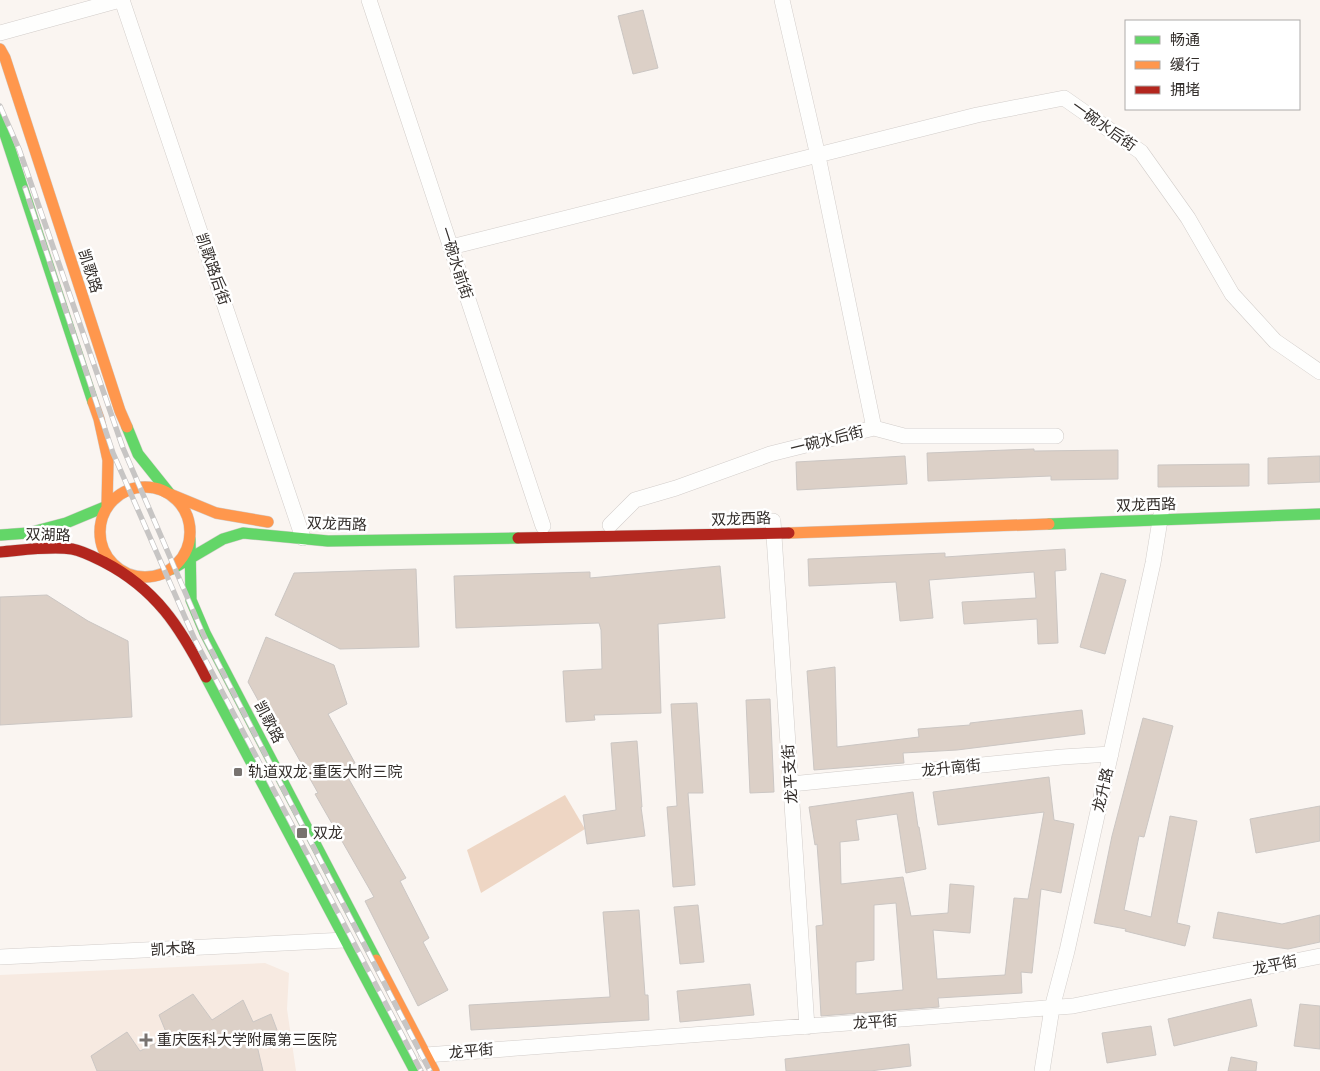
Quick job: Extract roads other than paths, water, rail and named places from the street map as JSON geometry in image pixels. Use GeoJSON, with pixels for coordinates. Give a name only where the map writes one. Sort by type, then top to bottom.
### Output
{"type":"FeatureCollection","features":[{"type":"Feature","properties":{"kind":"main road","name":"凯歌路"},"geometry":{"type":"LineString","coordinates":[[0,49],[5,58],[120,411],[138,454],[170,494]]}},
{"type":"Feature","properties":{"kind":"main road"},"geometry":{"type":"LineString","coordinates":[[0,119],[99,419],[108,460],[108,506]]}},
{"type":"Feature","properties":{"kind":"main road"},"geometry":{"type":"LineString","coordinates":[[122,570],[134,576],[160,575],[172,569],[183,556],[190,539],[190,526],[187,514],[180,502],[170,494],[157,488],[143,486],[129,489],[117,496],[108,506],[102,520],[100,534],[103,548],[111,561],[157,599],[173,618],[188,643],[415,1071]]}},
{"type":"Feature","properties":{"kind":"main road","name":"双龙西路"},"geometry":{"type":"LineString","coordinates":[[170,494],[216,513],[280,524],[328,541],[474,540],[774,524],[1162,511],[1320,514]]}},
{"type":"Feature","properties":{"kind":"main road","name":"双湖路"},"geometry":{"type":"LineString","coordinates":[[0,535],[28,534],[66,523],[108,506]]}},
{"type":"Feature","properties":{"kind":"main road","name":"双龙西路"},"geometry":{"type":"LineString","coordinates":[[709,523],[729,523]]}},
{"type":"Feature","properties":{"kind":"main road"},"geometry":{"type":"LineString","coordinates":[[605,525],[630,524]]}},
{"type":"Feature","properties":{"kind":"main road"},"geometry":{"type":"LineString","coordinates":[[416,528],[513,526]]}},
{"type":"Feature","properties":{"kind":"main road","name":"双龙西路"},"geometry":{"type":"LineString","coordinates":[[172,569],[223,539],[243,533],[304,531]]}},
{"type":"Feature","properties":{"kind":"main road","name":"凯歌路"},"geometry":{"type":"LineString","coordinates":[[190,539],[190,600],[205,633],[434,1071]]}},
{"type":"Feature","properties":{"kind":"main road","name":"双湖路"},"geometry":{"type":"LineString","coordinates":[[0,552],[42,548],[79,551],[122,570]]}},
{"type":"Feature","properties":{"kind":"street"},"geometry":{"type":"LineString","coordinates":[[0,33],[121,0]]}},
{"type":"Feature","properties":{"kind":"street","name":"凯歌路后街"},"geometry":{"type":"LineString","coordinates":[[121,0],[304,531]]}},
{"type":"Feature","properties":{"kind":"street","name":"一碗水前街"},"geometry":{"type":"LineString","coordinates":[[369,0],[543,526]]}},
{"type":"Feature","properties":{"kind":"street","name":"一碗水后街"},"geometry":{"type":"LineString","coordinates":[[605,525],[635,500],[676,488],[770,454],[874,428],[818,156],[782,0]]}},
{"type":"Feature","properties":{"kind":"street","name":"一碗水后街"},"geometry":{"type":"LineString","coordinates":[[451,248],[977,115],[1064,98],[1141,152],[1188,218],[1232,294],[1275,342],[1320,372]]}},
{"type":"Feature","properties":{"kind":"street"},"geometry":{"type":"LineString","coordinates":[[874,428],[904,436],[1056,436]]}},
{"type":"Feature","properties":{"kind":"street","name":"龙升路"},"geometry":{"type":"LineString","coordinates":[[1042,1071],[1052,1008],[1067,951],[1111,754],[1153,563],[1162,511]]}},
{"type":"Feature","properties":{"kind":"street","name":"龙平支街"},"geometry":{"type":"LineString","coordinates":[[774,524],[807,1027]]}},
{"type":"Feature","properties":{"kind":"street","name":"龙升南街"},"geometry":{"type":"LineString","coordinates":[[791,784],[1062,757],[1111,754]]}},
{"type":"Feature","properties":{"kind":"street","name":"凯木路"},"geometry":{"type":"LineString","coordinates":[[0,957],[345,940]]}},
{"type":"Feature","properties":{"kind":"street","name":"龙平街"},"geometry":{"type":"LineString","coordinates":[[426,1055],[1073,1006],[1320,956]]}},
{"type":"Feature","properties":{"kind":"railway"},"geometry":{"type":"LineString","coordinates":[[0,106],[19,149],[123,448],[204,636],[430,1071]]}},
{"type":"Feature","properties":{"kind":"railway"},"geometry":{"type":"LineString","coordinates":[[25,188],[113,453],[195,640],[421,1071]]}},
{"type":"Feature","properties":{"kind":"place","name":"轨道双龙·重医大附三院"},"geometry":{"type":"Point","coordinates":[238,772]}},
{"type":"Feature","properties":{"kind":"place","name":"双龙"},"geometry":{"type":"Point","coordinates":[302,833]}},
{"type":"Feature","properties":{"kind":"place","name":"重庆医科大学附属第三医院"},"geometry":{"type":"Point","coordinates":[146,1040]}}]}
